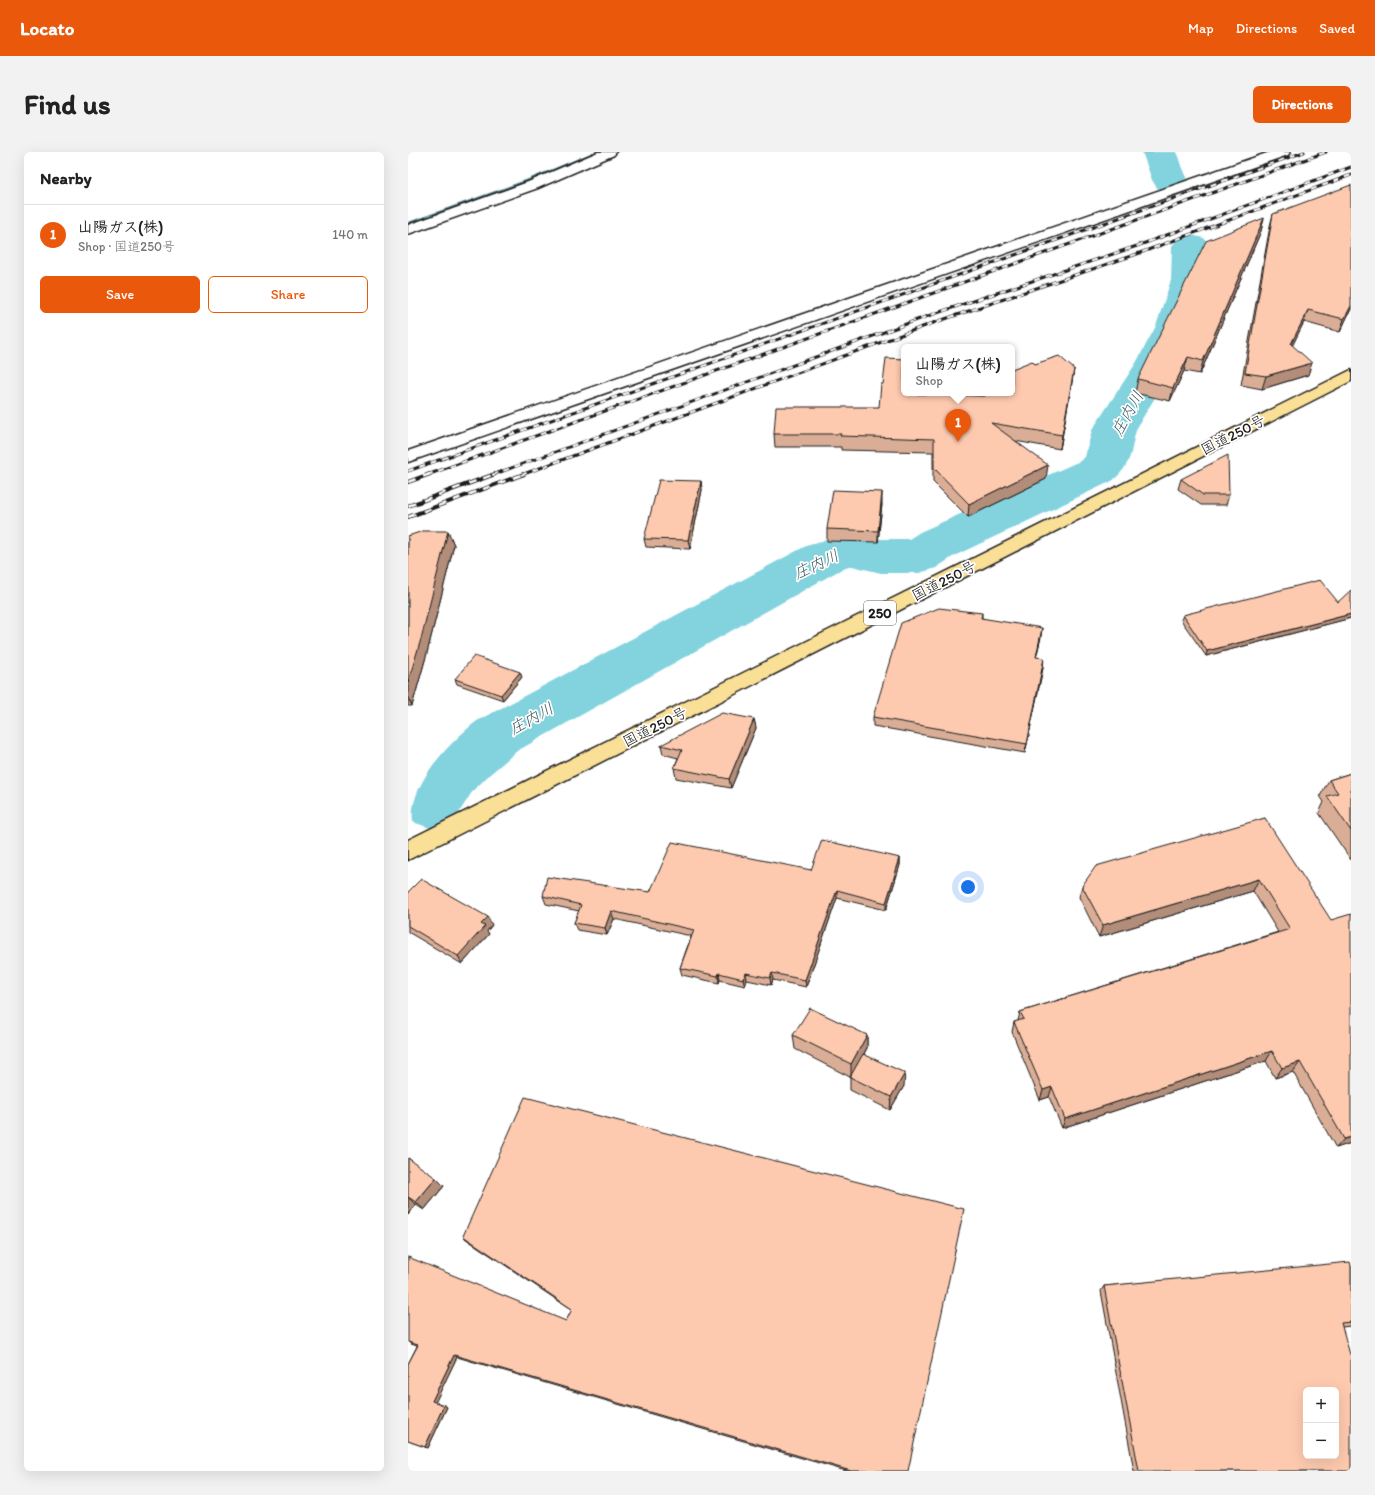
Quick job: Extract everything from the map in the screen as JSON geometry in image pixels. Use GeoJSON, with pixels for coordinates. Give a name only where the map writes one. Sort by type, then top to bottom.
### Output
{"type":"FeatureCollection","features":[{"type":"Feature","properties":{"kind":"highway","name":"国道250号"},"geometry":{"type":"LineString","coordinates":[[408,851],[1351,375]]}},
{"type":"Feature","properties":{"kind":"street"},"geometry":{"type":"LineString","coordinates":[[408,230],[533,185],[609,152]]}},
{"type":"Feature","properties":{"kind":"street"},"geometry":{"type":"LineString","coordinates":[[408,457],[1283,152]]}},
{"type":"Feature","properties":{"kind":"building"},"geometry":{"type":"Polygon","coordinates":[[[1351,185],[1351,306],[1344,319],[1308,310],[1291,344],[1312,363],[1266,376],[1245,373],[1273,214],[1351,185]]]}},
{"type":"Feature","properties":{"kind":"building"},"geometry":{"type":"Polygon","coordinates":[[[1264,218],[1203,361],[1188,357],[1173,388],[1138,379],[1206,241],[1264,218]]]}},
{"type":"Feature","properties":{"kind":"building"},"geometry":{"type":"Polygon","coordinates":[[[1059,356],[1074,369],[1062,435],[991,423],[1048,465],[969,504],[934,468],[934,439],[840,436],[841,434],[774,434],[776,407],[879,407],[881,384],[883,384],[886,358],[901,359],[901,396],[1015,396],[1015,368],[1032,361],[1035,364],[1059,356]]]}},
{"type":"Feature","properties":{"kind":"building"},"geometry":{"type":"Polygon","coordinates":[[[1228,455],[1229,495],[1203,495],[1181,479],[1228,455]]]}},
{"type":"Feature","properties":{"kind":"building"},"geometry":{"type":"Polygon","coordinates":[[[659,480],[701,481],[688,540],[644,539],[659,480]]]}},
{"type":"Feature","properties":{"kind":"building"},"geometry":{"type":"Polygon","coordinates":[[[833,490],[882,492],[878,531],[827,529],[833,490]]]}},
{"type":"Feature","properties":{"kind":"building"},"geometry":{"type":"Polygon","coordinates":[[[423,531],[448,531],[421,639],[408,682],[408,536],[423,531]]]}},
{"type":"Feature","properties":{"kind":"building"},"geometry":{"type":"Polygon","coordinates":[[[1320,580],[1338,602],[1351,590],[1351,614],[1207,651],[1183,615],[1320,580]]]}},
{"type":"Feature","properties":{"kind":"building"},"geometry":{"type":"Polygon","coordinates":[[[939,608],[982,613],[981,618],[1042,628],[1036,657],[1044,658],[1027,744],[873,717],[901,623],[939,608]]]}},
{"type":"Feature","properties":{"kind":"building"},"geometry":{"type":"Polygon","coordinates":[[[474,656],[520,672],[501,695],[455,679],[474,656]]]}},
{"type":"Feature","properties":{"kind":"building"},"geometry":{"type":"Polygon","coordinates":[[[722,713],[754,719],[729,779],[674,768],[682,750],[661,745],[722,713]]]}},
{"type":"Feature","properties":{"kind":"building"},"geometry":{"type":"Polygon","coordinates":[[[1351,773],[1351,831],[1327,796],[1338,793],[1329,780],[1351,773]]]}},
{"type":"Feature","properties":{"kind":"building"},"geometry":{"type":"Polygon","coordinates":[[[1265,818],[1331,920],[1351,914],[1351,1137],[1344,1139],[1300,1062],[1282,1068],[1272,1051],[1065,1119],[1052,1087],[1043,1090],[1014,1022],[1024,1019],[1020,1012],[1290,929],[1259,879],[1103,925],[1082,886],[1096,866],[1265,818]]]}},
{"type":"Feature","properties":{"kind":"building"},"geometry":{"type":"Polygon","coordinates":[[[822,840],[900,858],[886,903],[837,890],[805,980],[772,973],[770,978],[746,973],[743,979],[719,973],[718,976],[680,968],[694,930],[611,911],[605,928],[574,923],[581,905],[543,896],[547,877],[650,892],[672,842],[811,870],[822,840]]]}},
{"type":"Feature","properties":{"kind":"building"},"geometry":{"type":"Polygon","coordinates":[[[421,879],[488,917],[481,924],[485,926],[458,956],[408,926],[408,892],[421,879]]]}},
{"type":"Feature","properties":{"kind":"building"},"geometry":{"type":"Polygon","coordinates":[[[810,1008],[867,1035],[851,1064],[793,1035],[810,1008]]]}},
{"type":"Feature","properties":{"kind":"building"},"geometry":{"type":"Polygon","coordinates":[[[863,1054],[905,1073],[891,1097],[850,1077],[863,1054]]]}},
{"type":"Feature","properties":{"kind":"building"},"geometry":{"type":"Polygon","coordinates":[[[525,1097],[964,1209],[908,1471],[851,1471],[454,1355],[432,1401],[444,1405],[425,1447],[408,1441],[408,1364],[418,1345],[408,1342],[408,1257],[566,1321],[572,1309],[463,1236],[525,1097]]]}},
{"type":"Feature","properties":{"kind":"building"},"geometry":{"type":"Polygon","coordinates":[[[408,1158],[436,1178],[416,1202],[408,1197],[408,1158]]]}},
{"type":"Feature","properties":{"kind":"building"},"geometry":{"type":"Polygon","coordinates":[[[1350,1262],[1351,1322],[1341,1323],[1351,1358],[1351,1471],[1139,1471],[1104,1286],[1350,1262]]]}},
{"type":"Feature","properties":{"kind":"waterway"},"geometry":{"type":"LineString","coordinates":[[408,224],[530,180],[598,152]]}},
{"type":"Feature","properties":{"kind":"waterway","name":"庄内川"},"geometry":{"type":"LineString","coordinates":[[1159,152],[1170,180]]}},
{"type":"Feature","properties":{"kind":"waterway","name":"庄内川"},"geometry":{"type":"LineString","coordinates":[[433,806],[438,795],[460,767],[497,736],[823,558],[851,549],[881,556],[919,556],[937,544],[1096,471],[1106,463],[1114,430],[1157,363],[1176,326],[1191,280],[1191,246]]}},
{"type":"Feature","properties":{"kind":"railway"},"geometry":{"type":"LineString","coordinates":[[408,471],[1304,152]]}},
{"type":"Feature","properties":{"kind":"railway"},"geometry":{"type":"LineString","coordinates":[[427,475],[1326,152]]}},
{"type":"Feature","properties":{"kind":"railway"},"geometry":{"type":"LineString","coordinates":[[492,475],[928,316],[1137,246],[1351,167]]}},
{"type":"Feature","properties":{"kind":"railway"},"geometry":{"type":"LineString","coordinates":[[521,475],[936,322],[1137,254],[1351,175]]}},
{"type":"Feature","properties":{"kind":"railway"},"geometry":{"type":"LineString","coordinates":[[408,482],[430,474]]}},
{"type":"Feature","properties":{"kind":"railway"},"geometry":{"type":"LineString","coordinates":[[408,506],[495,474]]}},
{"type":"Feature","properties":{"kind":"railway"},"geometry":{"type":"LineString","coordinates":[[408,517],[524,474]]}},
{"type":"Feature","properties":{"kind":"place","name":"山陽ガス(株)"},"geometry":{"type":"Point","coordinates":[958,442]}}]}
